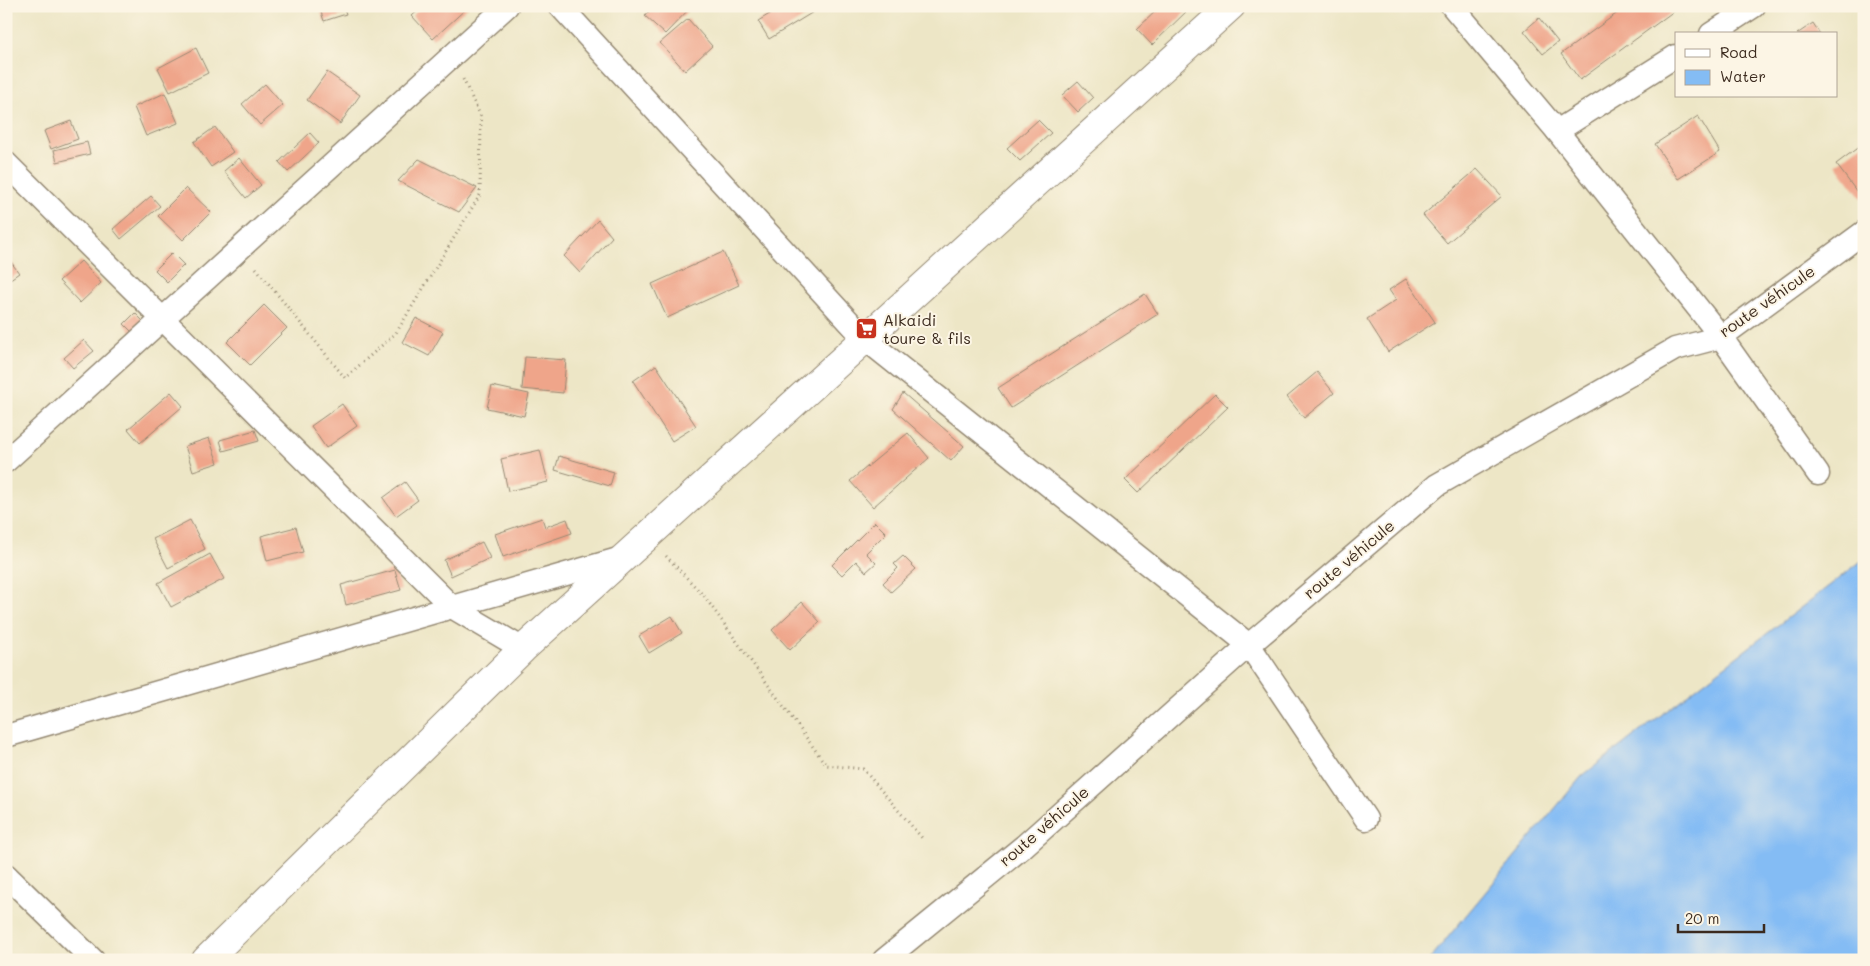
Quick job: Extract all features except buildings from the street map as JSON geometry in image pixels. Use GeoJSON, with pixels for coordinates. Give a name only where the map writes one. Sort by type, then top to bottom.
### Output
{"type":"FeatureCollection","features":[{"type":"Feature","properties":{"kind":"main road"},"geometry":{"type":"LineString","coordinates":[[206,960],[523,649],[866,340],[1231,6]]}},
{"type":"Feature","properties":{"kind":"street"},"geometry":{"type":"LineString","coordinates":[[6,461],[506,6]]}},
{"type":"Feature","properties":{"kind":"street"},"geometry":{"type":"LineString","coordinates":[[560,6],[866,340],[1249,645],[1366,819]]}},
{"type":"Feature","properties":{"kind":"street"},"geometry":{"type":"LineString","coordinates":[[1452,6],[1557,130],[1721,337],[1818,474]]}},
{"type":"Feature","properties":{"kind":"street"},"geometry":{"type":"LineString","coordinates":[[1714,32],[1754,6]]}},
{"type":"Feature","properties":{"kind":"street"},"geometry":{"type":"LineString","coordinates":[[1557,130],[1675,57]]}},
{"type":"Feature","properties":{"kind":"street"},"geometry":{"type":"LineString","coordinates":[[6,163],[452,607],[523,649]]}},
{"type":"Feature","properties":{"kind":"street","name":"route véhicule"},"geometry":{"type":"LineString","coordinates":[[884,960],[1024,846],[1249,645],[1436,485],[1675,349],[1721,337],[1864,232]]}},
{"type":"Feature","properties":{"kind":"street"},"geometry":{"type":"LineString","coordinates":[[6,736],[625,557]]}},
{"type":"Feature","properties":{"kind":"street"},"geometry":{"type":"LineString","coordinates":[[6,874],[92,960]]}},
{"type":"Feature","properties":{"kind":"path"},"geometry":{"type":"LineString","coordinates":[[239,247],[345,378],[396,333],[480,195],[481,118],[452,56]]}},
{"type":"Feature","properties":{"kind":"path"},"geometry":{"type":"LineString","coordinates":[[647,536],[704,596],[826,765],[863,768],[922,838]]}},
{"type":"Feature","properties":{"kind":"water"},"geometry":{"type":"Polygon","coordinates":[[[1864,559],[1864,960],[1429,960],[1582,776],[1864,559]]]}},
{"type":"Feature","properties":{"kind":"place","name":"Alkaidi toure & fils"},"geometry":{"type":"Point","coordinates":[867,329]}}]}
